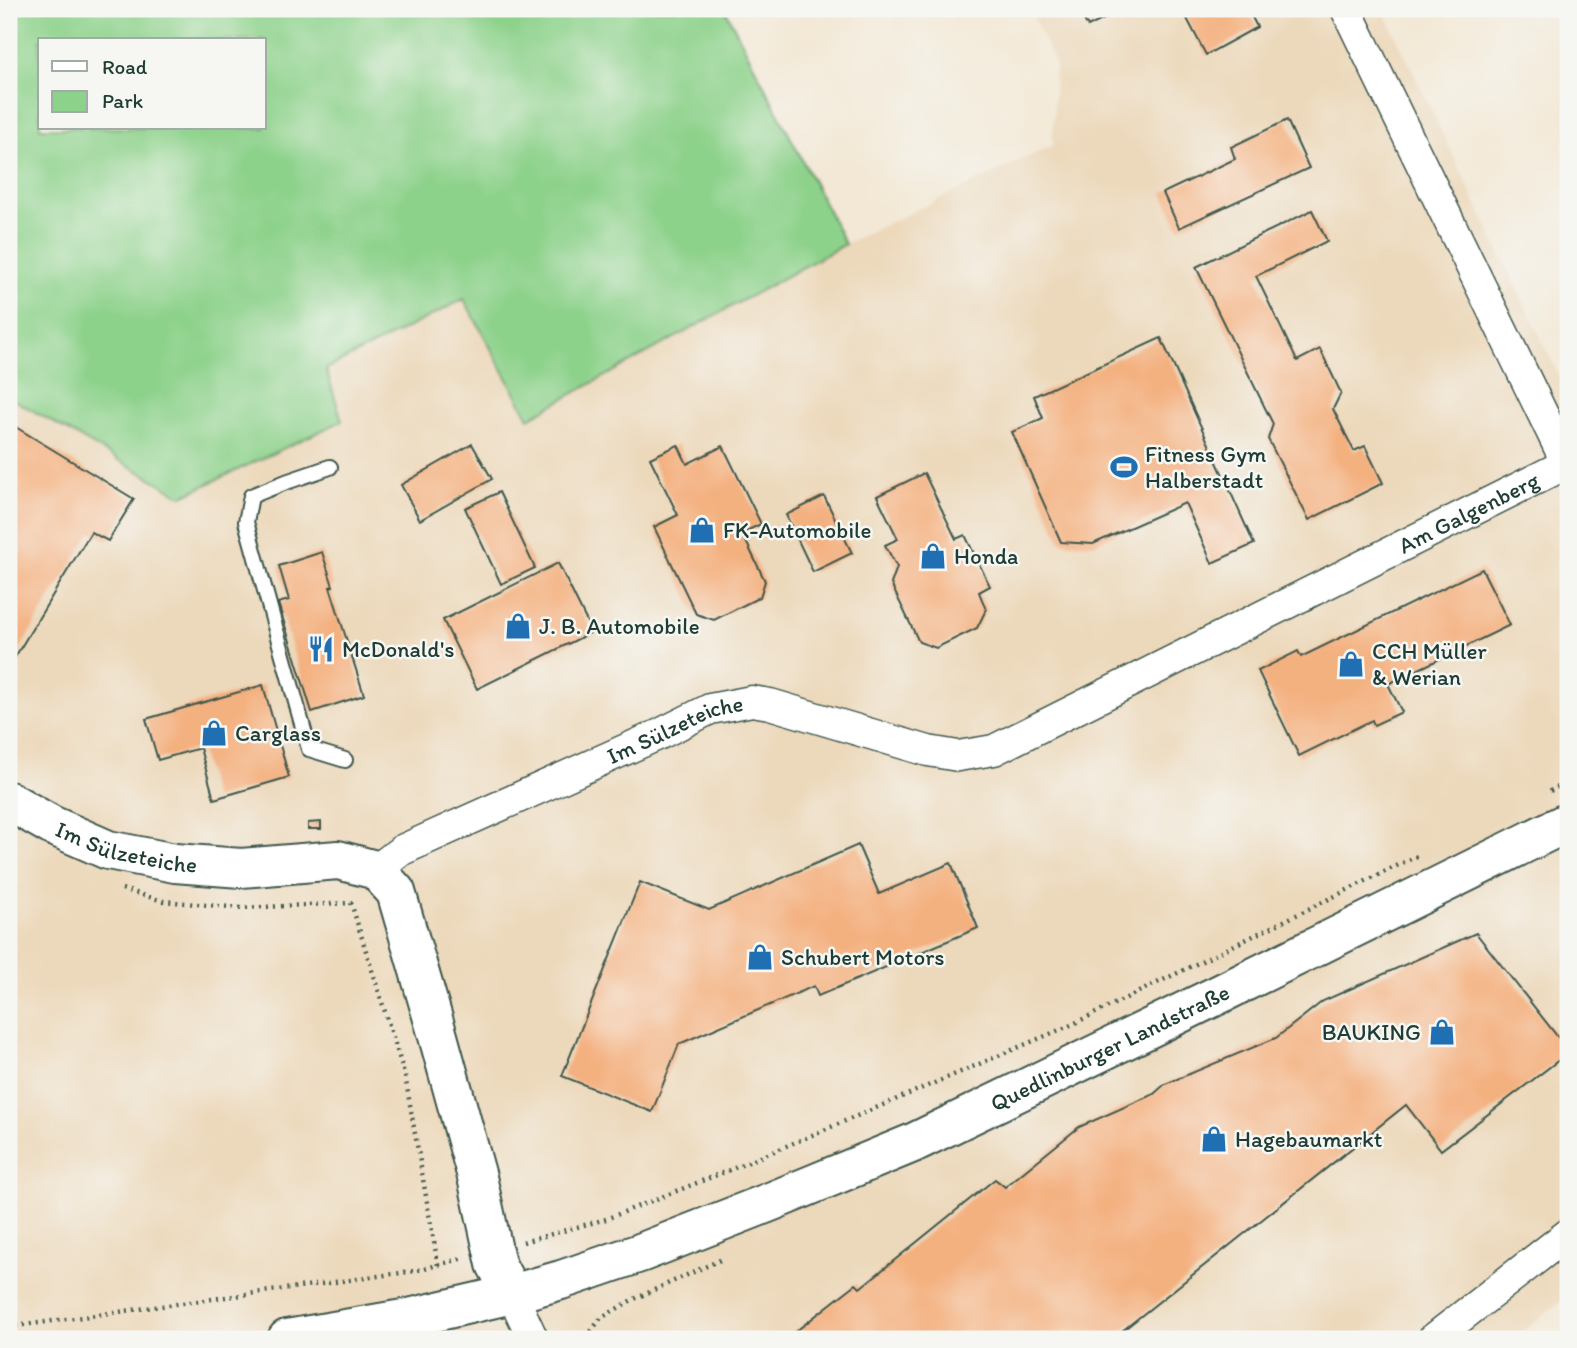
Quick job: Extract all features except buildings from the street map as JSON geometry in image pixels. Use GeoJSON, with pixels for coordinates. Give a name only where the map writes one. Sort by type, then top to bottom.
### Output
{"type":"FeatureCollection","features":[{"type":"Feature","properties":{"kind":"main road","name":"Im Sülzeteiche"},"geometry":{"type":"LineString","coordinates":[[9,802],[51,825],[108,849],[175,863],[241,868],[338,860],[376,870]]}},
{"type":"Feature","properties":{"kind":"main road","name":"Quedlinburger Landstraße"},"geometry":{"type":"LineString","coordinates":[[512,1294],[640,1253],[913,1143],[1222,993],[1557,808]]}},
{"type":"Feature","properties":{"kind":"main road"},"geometry":{"type":"LineString","coordinates":[[287,1339],[409,1318],[512,1294],[496,1264],[477,1177],[396,892],[376,870]]}},
{"type":"Feature","properties":{"kind":"street","name":"Am Galgenberg"},"geometry":{"type":"LineString","coordinates":[[995,750],[1567,463],[1346,9]]}},
{"type":"Feature","properties":{"kind":"street","name":"Im Sülzeteiche"},"geometry":{"type":"LineString","coordinates":[[376,870],[402,850],[710,709],[752,702],[770,704],[928,751],[958,755],[995,750]]}},
{"type":"Feature","properties":{"kind":"street"},"geometry":{"type":"LineString","coordinates":[[1433,1339],[1568,1234]]}},
{"type":"Feature","properties":{"kind":"street"},"geometry":{"type":"LineString","coordinates":[[512,1294],[533,1339]]}},
{"type":"Feature","properties":{"kind":"lane"},"geometry":{"type":"LineString","coordinates":[[330,467],[251,496],[246,523],[309,749],[345,760]]}},
{"type":"Feature","properties":{"kind":"path"},"geometry":{"type":"LineString","coordinates":[[1557,808],[1568,782]]}},
{"type":"Feature","properties":{"kind":"path"},"geometry":{"type":"LineString","coordinates":[[9,1327],[415,1271],[606,1219],[737,1167],[1071,1025],[1427,851]]}},
{"type":"Feature","properties":{"kind":"path"},"geometry":{"type":"LineString","coordinates":[[113,887],[163,901],[241,908],[351,903],[405,1076],[438,1265]]}},
{"type":"Feature","properties":{"kind":"shaded area"},"geometry":{"type":"Polygon","coordinates":[[[1030,9],[1383,9],[1568,395],[1568,1296],[1513,1339],[9,1339],[9,397],[182,496],[342,421],[326,369],[465,299],[529,418],[845,244],[1053,145],[1055,64],[1030,9]]]}},
{"type":"Feature","properties":{"kind":"green space"},"geometry":{"type":"Polygon","coordinates":[[[9,9],[725,9],[845,244],[529,418],[464,299],[326,369],[342,421],[182,496],[9,397],[9,9]]]}},
{"type":"Feature","properties":{"kind":"place","name":"Fitness Gym Halberstadt"},"geometry":{"type":"Point","coordinates":[1124,467]}},
{"type":"Feature","properties":{"kind":"place","name":"FK-Automobile"},"geometry":{"type":"Point","coordinates":[702,530]}},
{"type":"Feature","properties":{"kind":"place","name":"Honda"},"geometry":{"type":"Point","coordinates":[933,556]}},
{"type":"Feature","properties":{"kind":"place","name":"J. B. Automobile"},"geometry":{"type":"Point","coordinates":[518,626]}},
{"type":"Feature","properties":{"kind":"place","name":"McDonald's"},"geometry":{"type":"Point","coordinates":[321,649]}},
{"type":"Feature","properties":{"kind":"place","name":"CCH Müller & Werian"},"geometry":{"type":"Point","coordinates":[1351,664]}},
{"type":"Feature","properties":{"kind":"place","name":"Carglass"},"geometry":{"type":"Point","coordinates":[214,733]}},
{"type":"Feature","properties":{"kind":"place","name":"Schubert Motors"},"geometry":{"type":"Point","coordinates":[760,957]}},
{"type":"Feature","properties":{"kind":"place","name":"BAUKING"},"geometry":{"type":"Point","coordinates":[1442,1032]}},
{"type":"Feature","properties":{"kind":"place","name":"Hagebaumarkt"},"geometry":{"type":"Point","coordinates":[1214,1139]}}]}
